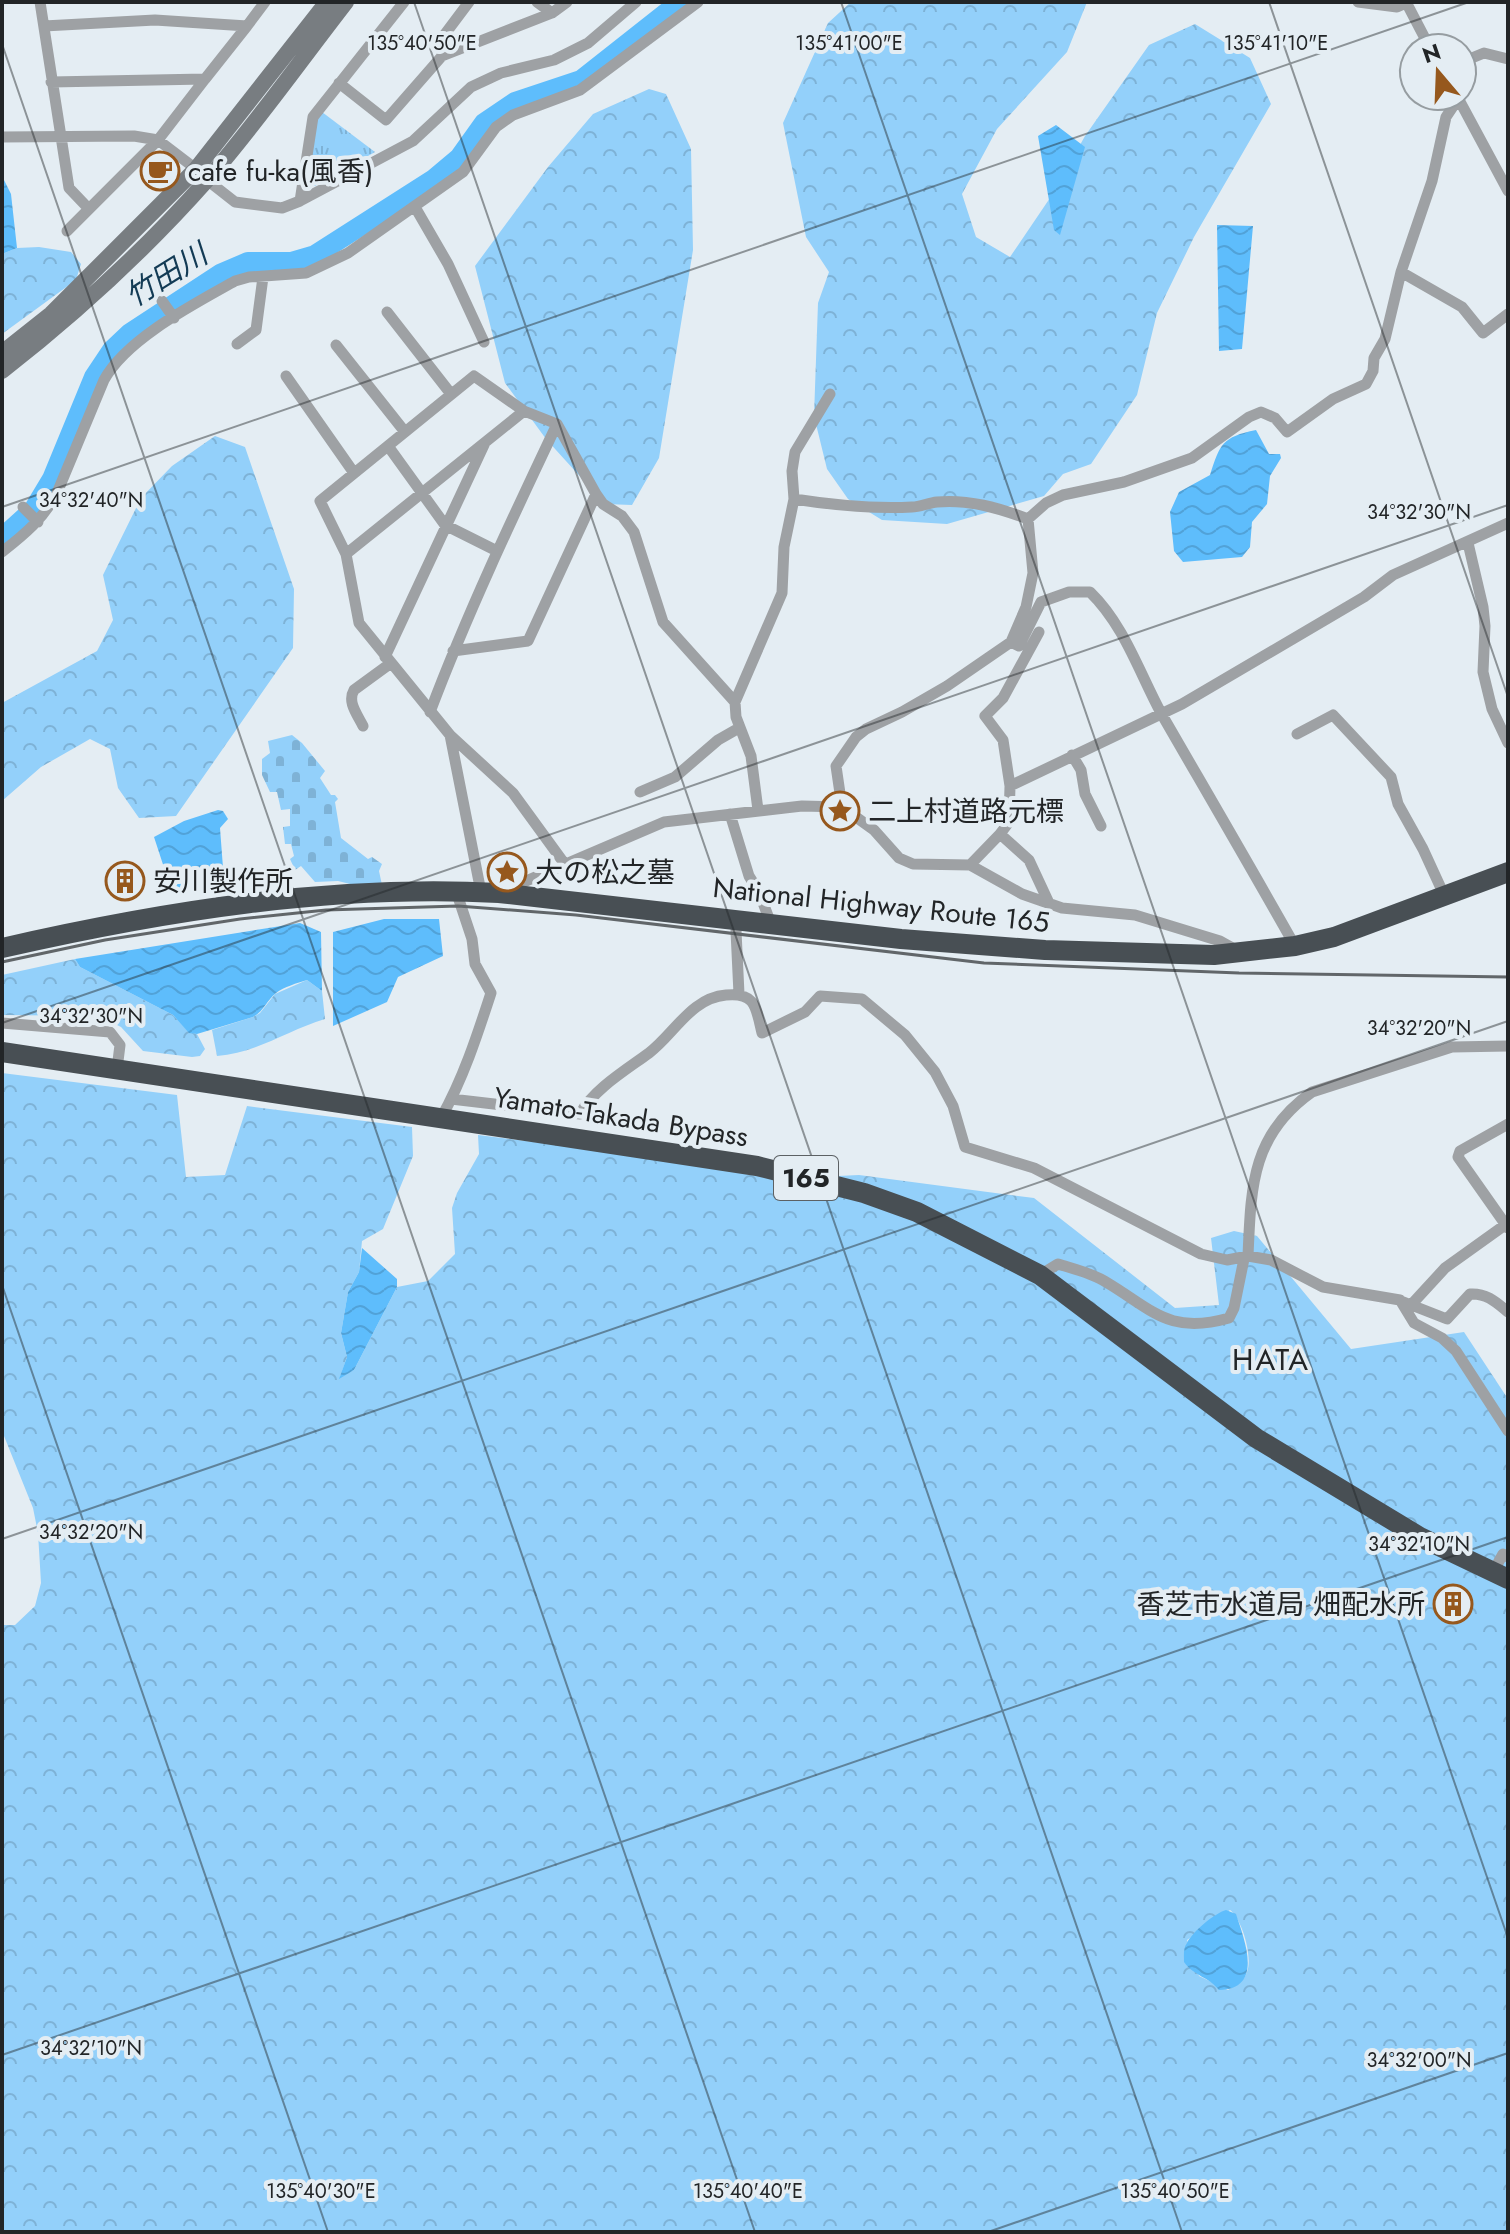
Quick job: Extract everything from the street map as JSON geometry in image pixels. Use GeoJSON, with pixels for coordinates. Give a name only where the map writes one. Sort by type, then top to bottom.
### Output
{"type":"FeatureCollection","features":[{"type":"Feature","properties":{"kind":"highway","name":"National Highway Route 165"},"geometry":{"type":"LineString","coordinates":[[2,948],[180,914],[296,897],[456,891],[490,892],[901,939],[1045,950],[1214,955],[1295,946],[1334,937],[1508,872]]}},
{"type":"Feature","properties":{"kind":"highway","name":"Yamato-Takada Bypass"},"geometry":{"type":"LineString","coordinates":[[2,1052],[757,1166],[833,1185],[917,1212],[1040,1275],[1256,1438],[1420,1537],[1501,1575]]}},
{"type":"Feature","properties":{"kind":"main road"},"geometry":{"type":"LineString","coordinates":[[2,353],[51,314],[202,174],[327,2]]}},
{"type":"Feature","properties":{"kind":"main road"},"geometry":{"type":"LineString","coordinates":[[2,371],[58,328],[149,241],[346,2]]}},
{"type":"Feature","properties":{"kind":"street"},"geometry":{"type":"LineString","coordinates":[[40,2],[69,188],[89,209]]}},
{"type":"Feature","properties":{"kind":"street"},"geometry":{"type":"LineString","coordinates":[[67,231],[158,140],[265,2]]}},
{"type":"Feature","properties":{"kind":"street"},"geometry":{"type":"LineString","coordinates":[[300,201],[313,117],[404,2]]}},
{"type":"Feature","properties":{"kind":"street"},"geometry":{"type":"LineString","coordinates":[[442,56],[442,38],[469,2]]}},
{"type":"Feature","properties":{"kind":"street"},"geometry":{"type":"LineString","coordinates":[[537,2],[552,13]]}},
{"type":"Feature","properties":{"kind":"street"},"geometry":{"type":"LineString","coordinates":[[339,83],[386,120],[442,56],[552,13],[567,2]]}},
{"type":"Feature","properties":{"kind":"street"},"geometry":{"type":"LineString","coordinates":[[2,137],[134,136],[158,140],[235,202],[282,208],[413,141],[471,87],[501,73],[554,60],[588,43],[636,2]]}},
{"type":"Feature","properties":{"kind":"street"},"geometry":{"type":"LineString","coordinates":[[2,552],[38,522],[57,493],[110,368],[136,343],[235,281],[249,277],[306,273],[348,253],[463,172],[496,127],[504,121],[534,106],[580,90],[698,2]]}},
{"type":"Feature","properties":{"kind":"street"},"geometry":{"type":"LineString","coordinates":[[1358,2],[1397,7],[1406,2],[1422,32]]}},
{"type":"Feature","properties":{"kind":"street"},"geometry":{"type":"LineString","coordinates":[[44,26],[155,20],[247,26]]}},
{"type":"Feature","properties":{"kind":"street"},"geometry":{"type":"LineString","coordinates":[[1478,55],[1484,53],[1508,59]]}},
{"type":"Feature","properties":{"kind":"street"},"geometry":{"type":"LineString","coordinates":[[51,82],[205,79]]}},
{"type":"Feature","properties":{"kind":"street"},"geometry":{"type":"LineString","coordinates":[[1028,519],[1046,503],[1063,495],[1124,482],[1192,458],[1211,442],[1261,412],[1275,418],[1287,432],[1333,399],[1366,384],[1373,371],[1374,358],[1385,339],[1401,272],[1432,181],[1449,112]]}},
{"type":"Feature","properties":{"kind":"street"},"geometry":{"type":"LineString","coordinates":[[1466,112],[1508,191]]}},
{"type":"Feature","properties":{"kind":"street"},"geometry":{"type":"LineString","coordinates":[[415,207],[448,264],[484,342]]}},
{"type":"Feature","properties":{"kind":"street"},"geometry":{"type":"LineString","coordinates":[[1401,272],[1462,307],[1483,333],[1508,314]]}},
{"type":"Feature","properties":{"kind":"street"},"geometry":{"type":"LineString","coordinates":[[237,344],[256,330],[263,277]]}},
{"type":"Feature","properties":{"kind":"street"},"geometry":{"type":"LineString","coordinates":[[162,301],[174,318]]}},
{"type":"Feature","properties":{"kind":"street"},"geometry":{"type":"LineString","coordinates":[[387,312],[451,394]]}},
{"type":"Feature","properties":{"kind":"street"},"geometry":{"type":"LineString","coordinates":[[336,345],[405,432]]}},
{"type":"Feature","properties":{"kind":"street"},"geometry":{"type":"LineString","coordinates":[[286,376],[354,473]]}},
{"type":"Feature","properties":{"kind":"street"},"geometry":{"type":"LineString","coordinates":[[564,863],[513,793],[450,735],[359,623],[346,554],[320,501],[474,376],[524,411],[557,424],[603,504],[622,516],[634,532],[663,622],[735,702]]}},
{"type":"Feature","properties":{"kind":"street"},"geometry":{"type":"LineString","coordinates":[[758,810],[751,756],[739,728],[735,702],[782,593],[784,547],[794,499],[792,471],[795,452],[830,394]]}},
{"type":"Feature","properties":{"kind":"street"},"geometry":{"type":"LineString","coordinates":[[346,554],[524,411]]}},
{"type":"Feature","properties":{"kind":"street"},"geometry":{"type":"LineString","coordinates":[[430,712],[497,551],[557,424]]}},
{"type":"Feature","properties":{"kind":"street"},"geometry":{"type":"LineString","coordinates":[[363,726],[351,696],[388,660],[445,525],[484,445]]}},
{"type":"Feature","properties":{"kind":"street"},"geometry":{"type":"LineString","coordinates":[[388,446],[445,525],[497,551]]}},
{"type":"Feature","properties":{"kind":"street"},"geometry":{"type":"LineString","coordinates":[[453,651],[528,641],[596,494]]}},
{"type":"Feature","properties":{"kind":"street"},"geometry":{"type":"LineString","coordinates":[[794,499],[834,505],[914,507],[936,502],[962,502],[988,506],[1028,519]]}},
{"type":"Feature","properties":{"kind":"street"},"geometry":{"type":"LineString","coordinates":[[23,507],[38,522]]}},
{"type":"Feature","properties":{"kind":"street"},"geometry":{"type":"LineString","coordinates":[[842,807],[836,766],[856,737],[947,686],[1011,642],[1026,607],[1033,573],[1028,519]]}},
{"type":"Feature","properties":{"kind":"street"},"geometry":{"type":"LineString","coordinates":[[1010,786],[1182,704],[1364,597],[1393,575],[1508,523]]}},
{"type":"Feature","properties":{"kind":"street"},"geometry":{"type":"LineString","coordinates":[[1468,543],[1485,626],[1483,672],[1492,709],[1508,743]]}},
{"type":"Feature","properties":{"kind":"street"},"geometry":{"type":"LineString","coordinates":[[1011,642],[1019,646],[1041,602],[1069,592],[1090,592],[1106,608],[1161,712],[1239,843],[1295,946]]}},
{"type":"Feature","properties":{"kind":"street"},"geometry":{"type":"LineString","coordinates":[[970,865],[1009,822],[1010,786],[1003,740],[985,716],[1003,698],[1039,632]]}},
{"type":"Feature","properties":{"kind":"street"},"geometry":{"type":"LineString","coordinates":[[1297,734],[1333,715],[1391,777],[1398,804],[1445,897]]}},
{"type":"Feature","properties":{"kind":"street"},"geometry":{"type":"LineString","coordinates":[[640,792],[675,777],[718,740],[739,728]]}},
{"type":"Feature","properties":{"kind":"street"},"geometry":{"type":"LineString","coordinates":[[450,735],[490,892],[664,822],[802,806],[842,807],[874,830],[905,862],[970,865],[1022,894],[1062,908],[1135,915],[1220,941],[1242,953]]}},
{"type":"Feature","properties":{"kind":"street"},"geometry":{"type":"LineString","coordinates":[[1072,755],[1081,770],[1085,794],[1101,826]]}},
{"type":"Feature","properties":{"kind":"street"},"geometry":{"type":"LineString","coordinates":[[730,814],[749,876],[771,924]]}},
{"type":"Feature","properties":{"kind":"street"},"geometry":{"type":"LineString","coordinates":[[1000,834],[1029,860],[1049,903]]}},
{"type":"Feature","properties":{"kind":"street"},"geometry":{"type":"LineString","coordinates":[[441,1118],[491,993],[475,964],[472,939],[456,891]]}},
{"type":"Feature","properties":{"kind":"street"},"geometry":{"type":"LineString","coordinates":[[739,920],[736,931],[739,994]]}},
{"type":"Feature","properties":{"kind":"street"},"geometry":{"type":"LineString","coordinates":[[451,1099],[580,1114],[600,1092],[663,1041],[700,1003],[717,996],[739,994],[751,999],[762,1033],[805,1012],[820,996],[862,999],[905,1035],[935,1072],[953,1106],[965,1147],[1034,1168],[1201,1254],[1227,1260],[1271,1260],[1323,1287],[1405,1302],[1447,1319],[1470,1294],[1481,1293],[1508,1312]]}},
{"type":"Feature","properties":{"kind":"street"},"geometry":{"type":"LineString","coordinates":[[2,1023],[110,1032],[120,1045],[117,1069]]}},
{"type":"Feature","properties":{"kind":"street"},"geometry":{"type":"LineString","coordinates":[[1040,1275],[1058,1264],[1104,1280],[1148,1311],[1175,1322],[1210,1323],[1229,1318],[1246,1258],[1259,1155],[1270,1133],[1293,1105],[1312,1092],[1452,1047],[1508,1046]]}},
{"type":"Feature","properties":{"kind":"street"},"geometry":{"type":"LineString","coordinates":[[1405,1302],[1445,1268],[1507,1227],[1458,1157],[1460,1151],[1508,1124]]}},
{"type":"Feature","properties":{"kind":"street"},"geometry":{"type":"LineString","coordinates":[[1405,1302],[1414,1323],[1442,1338],[1456,1351],[1508,1431]]}},
{"type":"Feature","properties":{"kind":"street"},"geometry":{"type":"LineString","coordinates":[[1501,1575],[1503,1554],[1508,1557]]}},
{"type":"Feature","properties":{"kind":"green space"},"geometry":{"type":"Polygon","coordinates":[[[851,2],[1087,2],[1067,52],[997,129],[962,194],[976,237],[1010,257],[1052,195],[1085,136],[1149,45],[1195,24],[1250,58],[1271,104],[1194,237],[1157,313],[1137,395],[1091,464],[1063,474],[1044,496],[947,524],[882,520],[848,499],[827,469],[814,416],[818,303],[829,272],[806,237],[783,123],[828,23],[851,2]]]}},
{"type":"Feature","properties":{"kind":"green space"},"geometry":{"type":"Polygon","coordinates":[[[649,89],[666,94],[691,149],[693,250],[659,458],[632,505],[605,504],[546,439],[505,383],[475,266],[548,167],[593,114],[649,89]]]}},
{"type":"Feature","properties":{"kind":"green space"},"geometry":{"type":"Polygon","coordinates":[[[322,112],[375,152],[315,186],[307,180],[315,120],[322,112]]]}},
{"type":"Feature","properties":{"kind":"green space"},"geometry":{"type":"Polygon","coordinates":[[[39,247],[71,252],[81,264],[76,280],[2,334],[2,254],[17,248],[39,247]]]}},
{"type":"Feature","properties":{"kind":"green space"},"geometry":{"type":"Polygon","coordinates":[[[215,436],[245,447],[294,589],[293,648],[176,816],[139,818],[118,788],[110,749],[90,739],[41,767],[2,801],[2,703],[97,651],[113,620],[103,575],[141,498],[172,466],[215,436]]]}},
{"type":"Feature","properties":{"kind":"green space"},"geometry":{"type":"Polygon","coordinates":[[[292,735],[325,771],[320,778],[331,795],[338,799],[335,802],[341,838],[368,859],[372,857],[382,864],[379,871],[382,885],[315,882],[301,866],[295,870],[290,859],[294,856],[291,844],[285,844],[283,827],[290,826],[290,809],[281,810],[277,792],[270,792],[262,775],[262,759],[270,753],[268,741],[292,735]]]}},
{"type":"Feature","properties":{"kind":"green space"},"geometry":{"type":"Polygon","coordinates":[[[75,959],[80,967],[173,1015],[189,1032],[197,1034],[205,1049],[200,1056],[143,1051],[121,1027],[99,1016],[2,1015],[2,975],[75,959]]]}},
{"type":"Feature","properties":{"kind":"green space"},"geometry":{"type":"Polygon","coordinates":[[[307,980],[322,991],[325,1019],[259,1046],[217,1056],[212,1030],[253,1017],[275,994],[307,980]]]}},
{"type":"Feature","properties":{"kind":"green space"},"geometry":{"type":"Polygon","coordinates":[[[2,1073],[177,1095],[186,1177],[225,1175],[247,1106],[412,1127],[413,1156],[383,1229],[362,1241],[359,1272],[348,1292],[341,1333],[347,1357],[340,1377],[354,1370],[397,1287],[428,1281],[455,1254],[452,1208],[479,1154],[478,1135],[614,1152],[776,1179],[859,1175],[1034,1198],[1175,1308],[1219,1305],[1211,1238],[1234,1231],[1257,1236],[1351,1349],[1464,1332],[1508,1399],[1508,2232],[2,2232],[2,1625],[15,1625],[35,1606],[41,1583],[33,1508],[2,1431],[2,1073]],[[1230,1910],[1187,1940],[1199,1976],[1228,1990],[1244,1978],[1249,1957],[1239,1921],[1230,1910]]]}},
{"type":"Feature","properties":{"kind":"water"},"geometry":{"type":"Polygon","coordinates":[[[1056,125],[1085,147],[1060,235],[1054,230],[1038,136],[1056,125]]]}},
{"type":"Feature","properties":{"kind":"water"},"geometry":{"type":"Polygon","coordinates":[[[2,176],[11,194],[17,248],[2,254],[2,176]]]}},
{"type":"Feature","properties":{"kind":"water"},"geometry":{"type":"Polygon","coordinates":[[[1217,225],[1253,226],[1242,349],[1219,351],[1217,225]]]}},
{"type":"Feature","properties":{"kind":"water"},"geometry":{"type":"Polygon","coordinates":[[[1256,430],[1269,454],[1280,454],[1281,458],[1270,476],[1267,504],[1252,522],[1250,547],[1242,557],[1183,562],[1174,551],[1170,512],[1179,492],[1210,475],[1220,449],[1229,439],[1256,430]]]}},
{"type":"Feature","properties":{"kind":"water"},"geometry":{"type":"Polygon","coordinates":[[[223,811],[228,819],[220,828],[224,881],[172,892],[154,837],[184,821],[223,811]]]}},
{"type":"Feature","properties":{"kind":"water"},"geometry":{"type":"Polygon","coordinates":[[[384,919],[439,919],[443,956],[398,977],[387,1002],[333,1026],[333,932],[384,919]]]}},
{"type":"Feature","properties":{"kind":"water"},"geometry":{"type":"Polygon","coordinates":[[[300,923],[321,932],[322,991],[307,980],[295,984],[276,993],[253,1017],[197,1034],[189,1033],[173,1015],[80,967],[75,959],[300,923]]]}},
{"type":"Feature","properties":{"kind":"water"},"geometry":{"type":"Polygon","coordinates":[[[362,1248],[397,1279],[397,1287],[354,1370],[339,1379],[347,1357],[341,1333],[348,1292],[359,1272],[362,1248]]]}},
{"type":"Feature","properties":{"kind":"water"},"geometry":{"type":"Polygon","coordinates":[[[1226,1910],[1236,1914],[1248,1961],[1242,1981],[1219,1990],[1188,1967],[1184,1962],[1184,1952],[1199,1929],[1226,1910]]]}},
{"type":"Feature","properties":{"kind":"waterway","name":"竹田川"},"geometry":{"type":"LineString","coordinates":[[2,538],[34,509],[52,479],[94,377],[112,350],[130,333],[220,274],[248,262],[291,262],[315,255],[434,179],[459,158],[484,123],[515,102],[581,80],[680,2]]}},
{"type":"Feature","properties":{"kind":"railway"},"geometry":{"type":"LineString","coordinates":[[2,962],[105,940],[240,919],[326,910],[458,906],[576,915],[984,963],[1239,973],[1508,977]]}},
{"type":"Feature","properties":{"kind":"place","name":"cafe fu-ka(風香)"},"geometry":{"type":"Point","coordinates":[160,171]}},
{"type":"Feature","properties":{"kind":"place","name":"二上村道路元標"},"geometry":{"type":"Point","coordinates":[840,811]}},
{"type":"Feature","properties":{"kind":"place","name":"大の松之墓"},"geometry":{"type":"Point","coordinates":[507,872]}},
{"type":"Feature","properties":{"kind":"place","name":"安川製作所"},"geometry":{"type":"Point","coordinates":[125,881]}},
{"type":"Feature","properties":{"kind":"place","name":"香芝市水道局 畑配水所"},"geometry":{"type":"Point","coordinates":[1453,1604]}},
{"type":"Feature","properties":{"kind":"district","name":"HATA"},"geometry":{"type":"Point","coordinates":[1271,1359]}}]}
